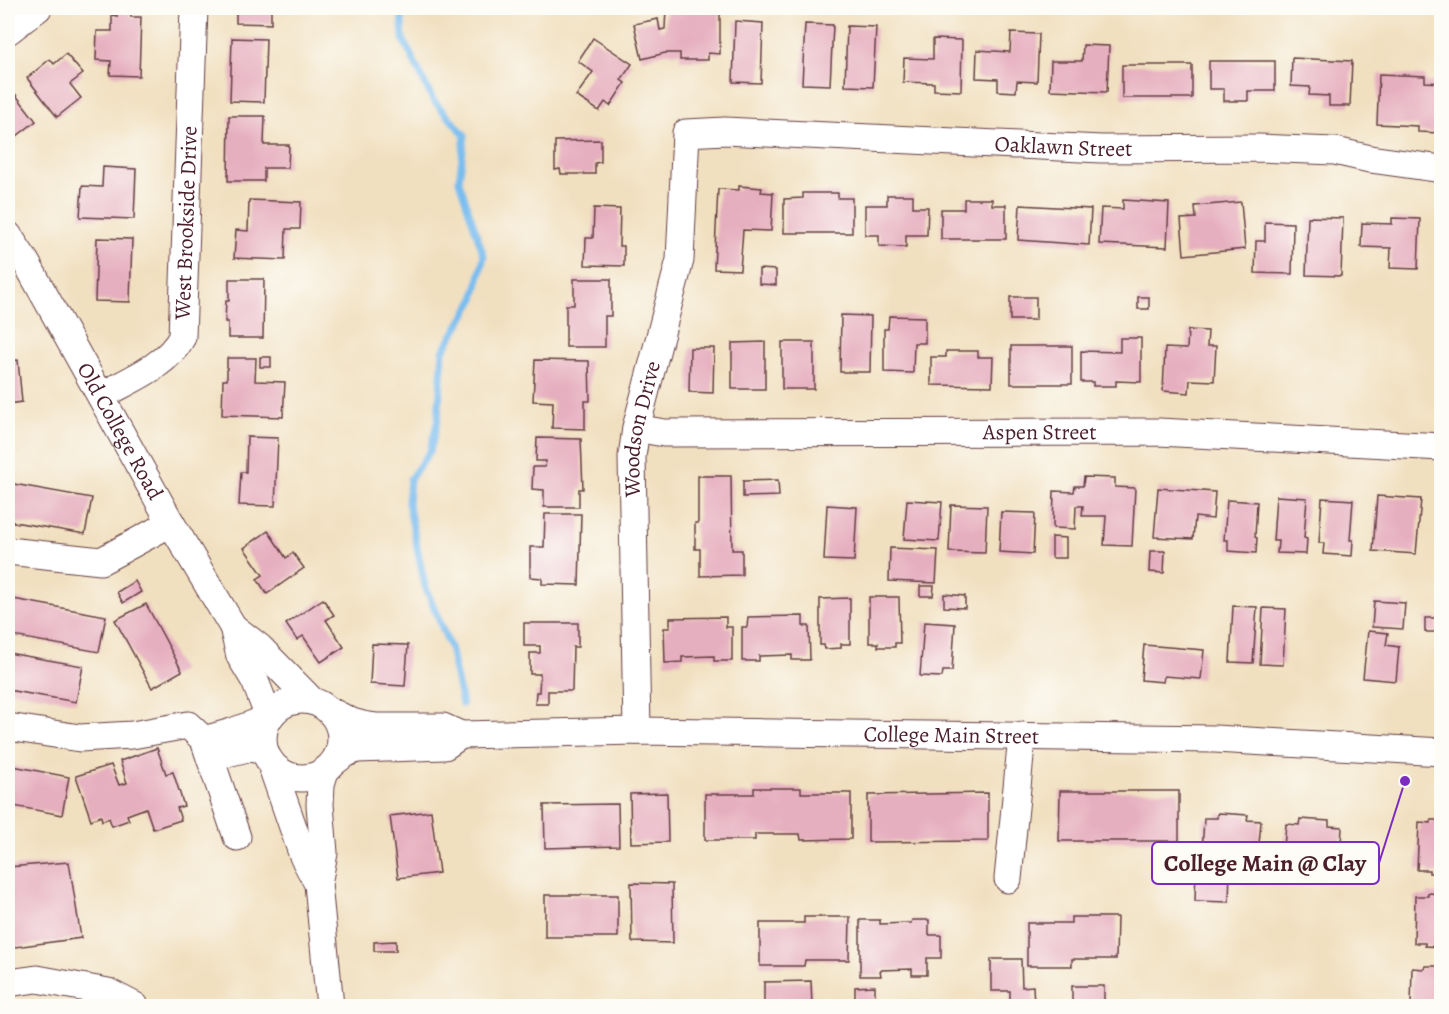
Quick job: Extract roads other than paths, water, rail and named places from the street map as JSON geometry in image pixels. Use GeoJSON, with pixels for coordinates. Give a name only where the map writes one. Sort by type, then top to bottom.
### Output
{"type":"FeatureCollection","features":[{"type":"Feature","properties":{"kind":"street"},"geometry":{"type":"LineString","coordinates":[[8,30],[38,8]]}},
{"type":"Feature","properties":{"kind":"street","name":"West Brookside Drive"},"geometry":{"type":"LineString","coordinates":[[101,396],[163,361],[175,350],[182,337],[194,8]]}},
{"type":"Feature","properties":{"kind":"street","name":"Oaklawn Street"},"geometry":{"type":"LineString","coordinates":[[686,133],[736,131],[1101,149],[1259,147],[1335,151],[1370,159],[1442,169]]}},
{"type":"Feature","properties":{"kind":"street","name":"Woodson Drive"},"geometry":{"type":"LineString","coordinates":[[637,731],[632,457],[636,428],[680,261],[686,133]]}},
{"type":"Feature","properties":{"kind":"street","name":"Old College Road"},"geometry":{"type":"LineString","coordinates":[[8,236],[26,262],[171,524],[233,627],[240,656],[255,681],[269,718]]}},
{"type":"Feature","properties":{"kind":"street","name":"Aspen Street"},"geometry":{"type":"LineString","coordinates":[[636,428],[664,433],[1159,432],[1442,447]]}},
{"type":"Feature","properties":{"kind":"street"},"geometry":{"type":"LineString","coordinates":[[8,552],[101,561],[171,524]]}},
{"type":"Feature","properties":{"kind":"street","name":"Old College Road"},"geometry":{"type":"LineString","coordinates":[[233,627],[322,706]]}},
{"type":"Feature","properties":{"kind":"street"},"geometry":{"type":"LineString","coordinates":[[318,884],[303,856],[263,739],[264,728],[277,708],[300,699],[322,706],[339,723],[342,737],[340,750],[321,783],[320,805],[324,853],[318,884],[330,1006]]}},
{"type":"Feature","properties":{"kind":"street","name":"College Main Street"},"geometry":{"type":"LineString","coordinates":[[322,706],[363,725],[443,727],[461,735],[637,731],[1215,739],[1442,752]]}},
{"type":"Feature","properties":{"kind":"street"},"geometry":{"type":"LineString","coordinates":[[207,748],[232,732],[269,718]]}},
{"type":"Feature","properties":{"kind":"street"},"geometry":{"type":"LineString","coordinates":[[8,726],[80,738],[132,735],[188,725],[207,748],[237,837]]}},
{"type":"Feature","properties":{"kind":"street","name":"College Main Street"},"geometry":{"type":"LineString","coordinates":[[329,767],[346,753],[357,749],[445,746],[461,735]]}},
{"type":"Feature","properties":{"kind":"street"},"geometry":{"type":"LineString","coordinates":[[1008,879],[1022,736]]}},
{"type":"Feature","properties":{"kind":"street"},"geometry":{"type":"LineString","coordinates":[[207,748],[248,748],[267,756],[278,770],[295,777],[313,777],[329,767]]}},
{"type":"Feature","properties":{"kind":"street"},"geometry":{"type":"LineString","coordinates":[[8,983],[37,979],[108,992],[135,1006]]}},
{"type":"Feature","properties":{"kind":"waterway"},"geometry":{"type":"LineString","coordinates":[[401,8],[403,39],[433,100],[465,135],[459,181],[484,256],[474,300],[443,351],[438,419],[430,451],[410,479],[408,503],[425,586],[450,647],[462,704]]}},
{"type":"Feature","properties":{"kind":"place","name":"College Main @ Clay"},"geometry":{"type":"Point","coordinates":[1405,781]}}]}
